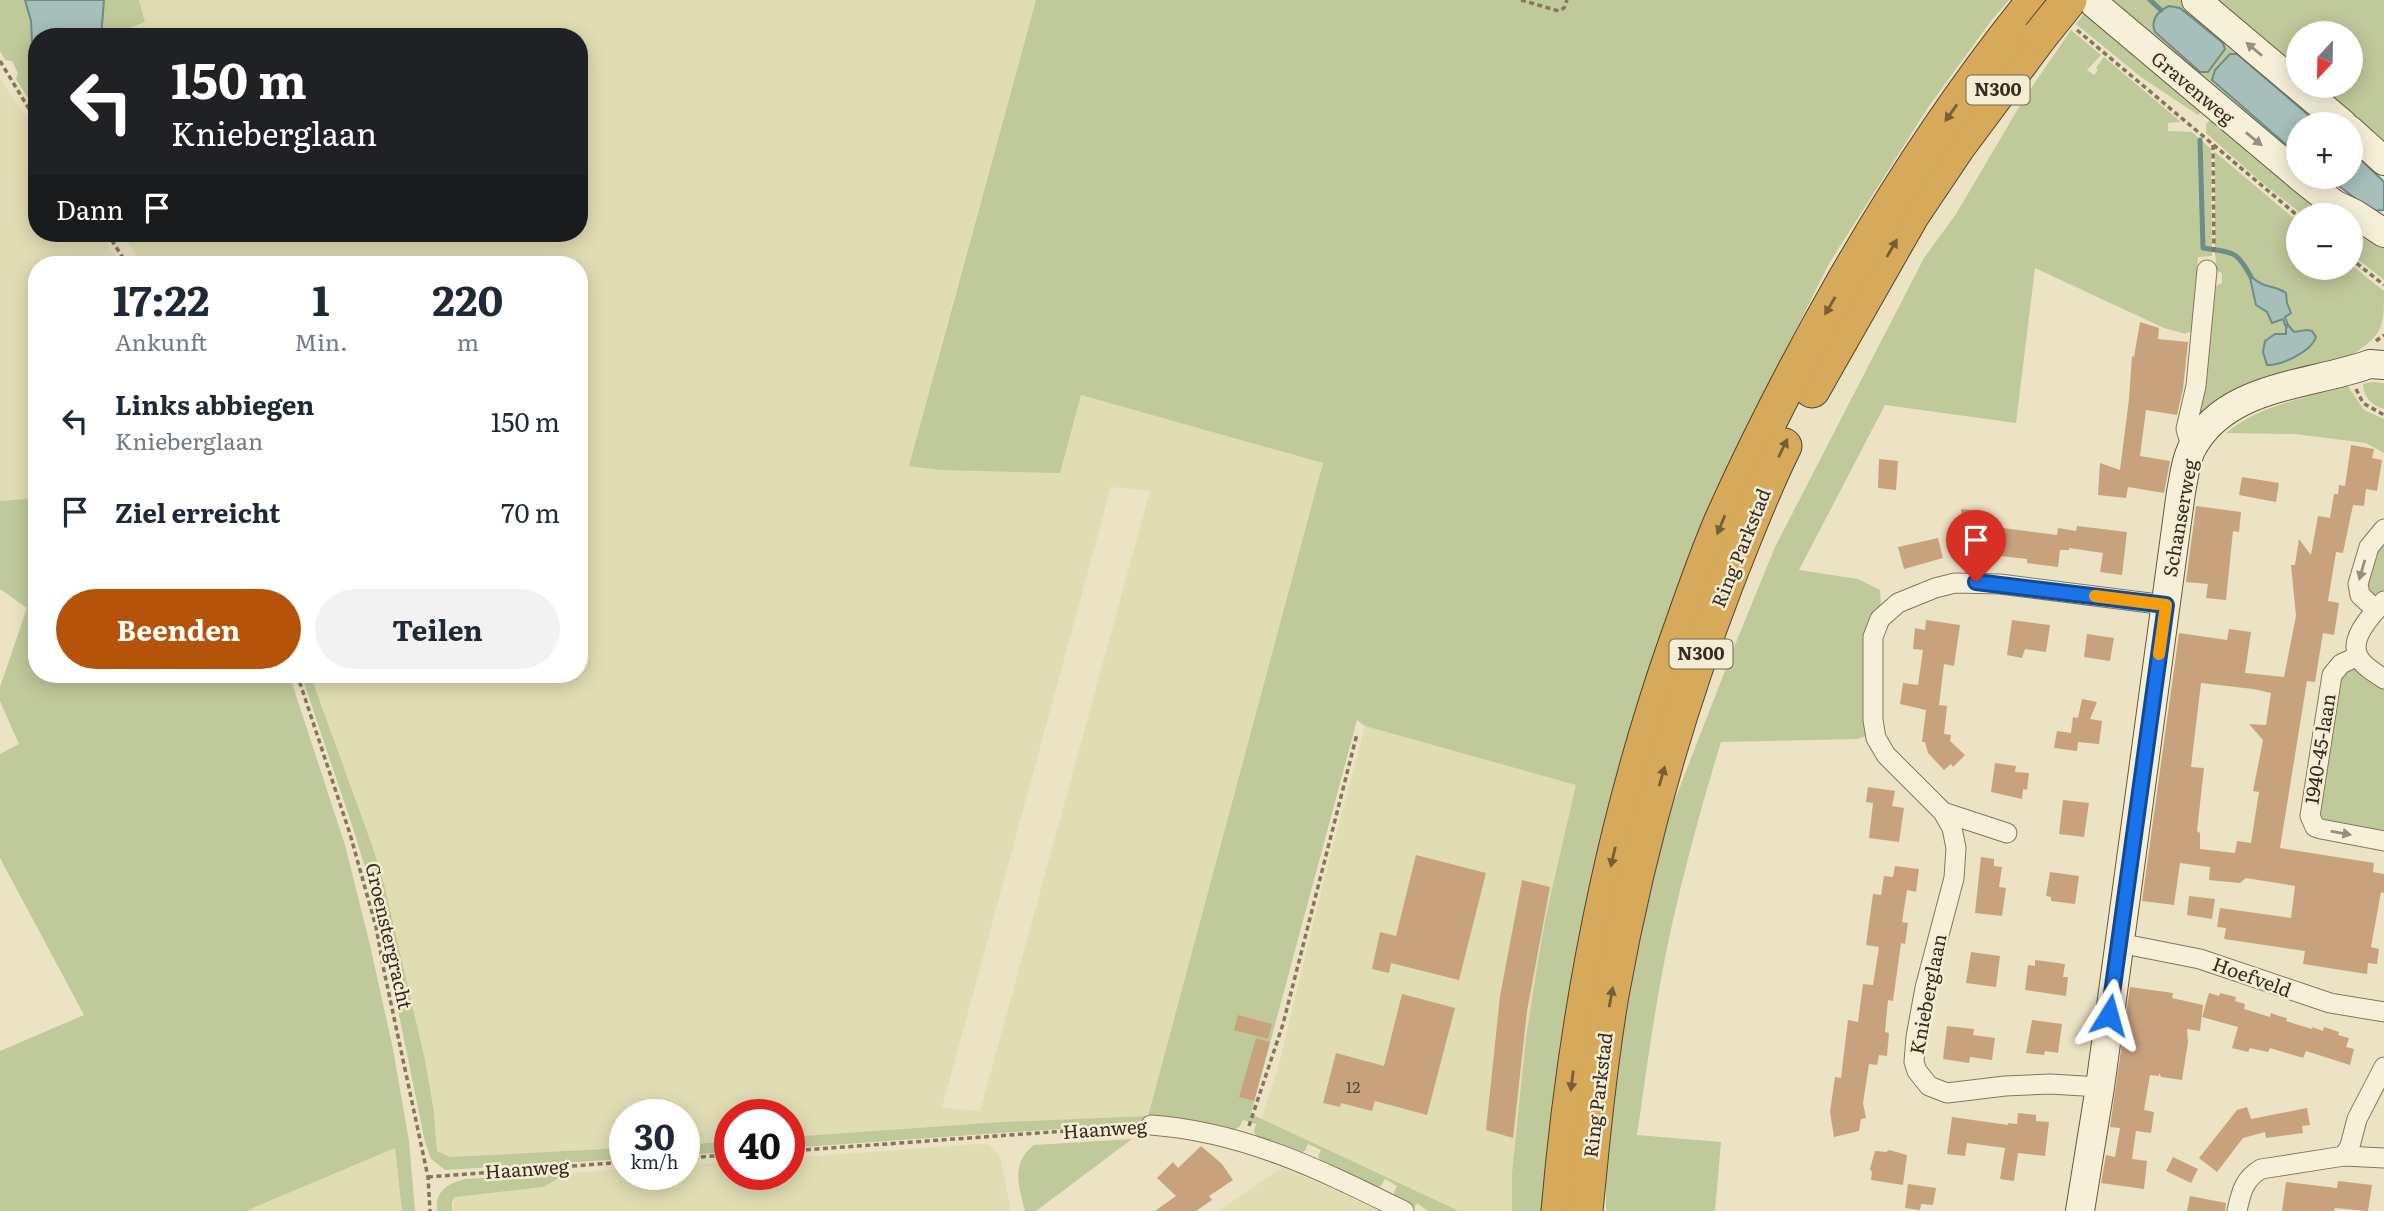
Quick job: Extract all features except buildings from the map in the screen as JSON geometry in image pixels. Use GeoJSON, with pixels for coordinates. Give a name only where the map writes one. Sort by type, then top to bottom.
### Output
{"type":"FeatureCollection","features":[{"type":"Feature","properties":{"kind":"highway","name":"Ring Parkstad"},"geometry":{"type":"LineString","coordinates":[[1559,1211],[1576,1054],[1602,905],[1622,820],[1644,743],[1699,580],[1723,518],[1815,333],[1884,211],[1949,115],[2031,18],[2071,13]]}},
{"type":"Feature","properties":{"kind":"highway","name":"Ring Parkstad"},"geometry":{"type":"LineString","coordinates":[[1585,1211],[1600,1070],[1626,918],[1675,729],[1711,622],[1779,455],[1831,354],[1911,216],[1965,136],[2031,18]]}},
{"type":"Feature","properties":{"kind":"street","name":"Gravenweg"},"geometry":{"type":"LineString","coordinates":[[2090,0],[2286,165]]}},
{"type":"Feature","properties":{"kind":"street"},"geometry":{"type":"LineString","coordinates":[[2196,0],[2329,112]]}},
{"type":"Feature","properties":{"kind":"street"},"geometry":{"type":"LineString","coordinates":[[2363,142],[2384,161]]}},
{"type":"Feature","properties":{"kind":"street","name":"Gravenweg"},"geometry":{"type":"LineString","coordinates":[[2315,189],[2334,204],[2384,233]]}},
{"type":"Feature","properties":{"kind":"street","name":"Schanserweg"},"geometry":{"type":"LineString","coordinates":[[2192,449],[2186,429],[2196,386],[2210,262]]}},
{"type":"Feature","properties":{"kind":"street","name":"Schanserweg"},"geometry":{"type":"LineString","coordinates":[[2080,1211],[2100,1087],[2187,461],[2192,449],[2213,422],[2241,401],[2371,363]]}},
{"type":"Feature","properties":{"kind":"street"},"geometry":{"type":"LineString","coordinates":[[2384,529],[2369,547],[2358,584],[2360,595],[2380,606],[2357,638],[2358,656],[2384,679]]}},
{"type":"Feature","properties":{"kind":"street","name":"Knieberglaan"},"geometry":{"type":"LineString","coordinates":[[2100,1087],[2050,1084],[1947,1093],[1929,1086],[1917,1071],[1914,1062],[1916,1037],[1925,988],[1954,878],[1956,860],[1952,828],[1943,811],[1880,747],[1874,730],[1874,637],[1880,620],[1898,603],[1955,583],[1976,582],[2166,605]]}},
{"type":"Feature","properties":{"kind":"street","name":"1940-45-laan"},"geometry":{"type":"LineString","coordinates":[[2358,656],[2341,664],[2332,675],[2309,816],[2315,827],[2384,841]]}},
{"type":"Feature","properties":{"kind":"street","name":"Knieberglaan"},"geometry":{"type":"LineString","coordinates":[[1943,811],[2007,832]]}},
{"type":"Feature","properties":{"kind":"street","name":"Hoefveld"},"geometry":{"type":"LineString","coordinates":[[2119,943],[2200,959],[2330,1003],[2384,1012]]}},
{"type":"Feature","properties":{"kind":"street"},"geometry":{"type":"LineString","coordinates":[[2344,1156],[2350,1146],[2357,1119],[2384,1067]]}},
{"type":"Feature","properties":{"kind":"street","name":"Haanweg"},"geometry":{"type":"LineString","coordinates":[[1151,1125],[1180,1127],[1244,1141],[1296,1159],[1404,1211]]}},
{"type":"Feature","properties":{"kind":"street"},"geometry":{"type":"LineString","coordinates":[[2237,1211],[2243,1186],[2261,1169],[2344,1156],[2384,1158]]}},
{"type":"Feature","properties":{"kind":"path"},"geometry":{"type":"LineString","coordinates":[[1521,0],[1559,10],[1564,8],[1567,0]]}},
{"type":"Feature","properties":{"kind":"path"},"geometry":{"type":"LineString","coordinates":[[2071,13],[2213,145],[2286,206]]}},
{"type":"Feature","properties":{"kind":"path"},"geometry":{"type":"LineString","coordinates":[[0,61],[28,107]]}},
{"type":"Feature","properties":{"kind":"path"},"geometry":{"type":"LineString","coordinates":[[2210,262],[2214,245],[2213,145]]}},
{"type":"Feature","properties":{"kind":"path"},"geometry":{"type":"LineString","coordinates":[[2363,268],[2384,285]]}},
{"type":"Feature","properties":{"kind":"path"},"geometry":{"type":"LineString","coordinates":[[2371,363],[2363,403],[2384,415]]}},
{"type":"Feature","properties":{"kind":"path","name":"Groenstergracht"},"geometry":{"type":"LineString","coordinates":[[300,683],[350,834],[376,927],[428,1177],[430,1211]]}},
{"type":"Feature","properties":{"kind":"path"},"geometry":{"type":"LineString","coordinates":[[1244,1141],[1283,1024],[1357,734]]}},
{"type":"Feature","properties":{"kind":"path","name":"Haanweg"},"geometry":{"type":"LineString","coordinates":[[805,1150],[1151,1125]]}},
{"type":"Feature","properties":{"kind":"path","name":"Haanweg"},"geometry":{"type":"LineString","coordinates":[[428,1177],[609,1163]]}},
{"type":"Feature","properties":{"kind":"shaded area"},"geometry":{"type":"Polygon","coordinates":[[[139,0],[1036,0],[936,364],[1081,395],[1323,462],[1148,1116],[1001,1122],[805,1136],[805,1099],[714,1099],[714,1142],[700,1144],[700,1099],[609,1099],[609,1149],[449,1157],[437,1151],[434,1112],[425,1060],[384,884],[313,683],[588,683],[588,256],[137,256],[128,242],[588,242],[588,28],[128,28],[145,22],[139,0]],[[1111,487],[942,1108],[980,1111],[1150,491],[1111,487]]]}},
{"type":"Feature","properties":{"kind":"shaded area"},"geometry":{"type":"Polygon","coordinates":[[[0,79],[28,121],[28,242],[106,242],[115,256],[28,256],[28,499],[0,501],[0,79]]]}},
{"type":"Feature","properties":{"kind":"shaded area"},"geometry":{"type":"Polygon","coordinates":[[[1365,726],[1577,785],[1546,915],[1512,1173],[1512,1211],[1459,1211],[1261,1119],[1277,1071],[1365,726]]]}},
{"type":"Feature","properties":{"kind":"shaded area"},"geometry":{"type":"Polygon","coordinates":[[[989,1145],[1000,1157],[1011,1211],[452,1211],[455,1197],[544,1187],[567,1173],[609,1170],[609,1190],[700,1190],[700,1164],[714,1163],[714,1190],[805,1190],[805,1157],[989,1145]]]}},
{"type":"Feature","properties":{"kind":"shaded area"},"geometry":{"type":"Polygon","coordinates":[[[395,1148],[402,1211],[246,1211],[395,1148]]]}},
{"type":"Feature","properties":{"kind":"shaded area"},"geometry":{"type":"Polygon","coordinates":[[[1282,1167],[1340,1192],[1378,1211],[1219,1211],[1282,1167]]]}},
{"type":"Feature","properties":{"kind":"green space"},"geometry":{"type":"Polygon","coordinates":[[[0,0],[25,0],[31,28],[28,28],[28,98],[16,79],[18,73],[12,61],[5,60],[0,51],[0,0]]]}},
{"type":"Feature","properties":{"kind":"green space"},"geometry":{"type":"Polygon","coordinates":[[[104,0],[139,0],[145,22],[129,28],[102,28],[104,0]]]}},
{"type":"Feature","properties":{"kind":"green space"},"geometry":{"type":"Polygon","coordinates":[[[1036,0],[2009,0],[1929,106],[1830,262],[1754,412],[1720,487],[1542,1211],[1512,1211],[1512,1173],[1526,1038],[1537,967],[1576,785],[1365,726],[1357,720],[1251,1114],[1459,1211],[1428,1211],[1417,1203],[1414,1209],[1395,1200],[1394,1192],[1397,1186],[1385,1179],[1381,1186],[1374,1189],[1321,1164],[1318,1156],[1321,1150],[1308,1144],[1305,1151],[1296,1154],[1258,1140],[1254,1131],[1256,1124],[1243,1120],[1232,1132],[1144,1123],[805,1147],[805,1136],[1001,1122],[1148,1116],[1323,463],[1081,395],[1060,473],[940,470],[909,466],[1036,0]]]}},
{"type":"Feature","properties":{"kind":"green space"},"geometry":{"type":"Polygon","coordinates":[[[2100,0],[2187,0],[2286,83],[2286,98],[2304,98],[2321,112],[2286,112],[2286,157],[2100,0]]]}},
{"type":"Feature","properties":{"kind":"green space"},"geometry":{"type":"Polygon","coordinates":[[[2210,0],[2384,0],[2384,153],[2363,134],[2363,112],[2339,112],[2323,98],[2363,98],[2363,21],[2286,21],[2286,65],[2210,0]]]}},
{"type":"Feature","properties":{"kind":"green space"},"geometry":{"type":"Polygon","coordinates":[[[2090,6],[2203,110],[2198,115],[2141,77],[2076,24],[2090,6]]]}},
{"type":"Feature","properties":{"kind":"green space"},"geometry":{"type":"Polygon","coordinates":[[[2071,30],[2101,55],[2087,70],[2094,75],[2104,57],[2181,122],[2168,123],[2168,131],[2192,132],[2211,149],[2212,256],[2198,257],[2193,333],[2186,334],[2164,328],[2035,268],[2016,423],[1885,405],[1799,570],[1858,579],[1880,590],[1881,607],[1868,735],[1858,739],[1721,742],[1671,929],[1656,1006],[1637,1135],[1721,1142],[1715,1211],[1606,1211],[1606,1156],[1618,1049],[1638,927],[1658,843],[1737,640],[1775,547],[1924,258],[1956,214],[2025,97],[2071,30]]]}},
{"type":"Feature","properties":{"kind":"green space"},"geometry":{"type":"Polygon","coordinates":[[[2213,117],[2286,171],[2286,189],[2310,189],[2329,203],[2288,203],[2206,133],[2206,124],[2213,117]]]}},
{"type":"Feature","properties":{"kind":"green space"},"geometry":{"type":"Polygon","coordinates":[[[2215,152],[2286,212],[2286,280],[2363,280],[2363,274],[2384,291],[2384,313],[2380,328],[2371,341],[2353,354],[2194,424],[2205,390],[2216,286],[2222,283],[2222,273],[2217,271],[2215,152]]]}},
{"type":"Feature","properties":{"kind":"green space"},"geometry":{"type":"Polygon","coordinates":[[[2363,227],[2384,241],[2384,280],[2363,263],[2363,227]]]}},
{"type":"Feature","properties":{"kind":"green space"},"geometry":{"type":"Polygon","coordinates":[[[2384,383],[2384,409],[2372,403],[2366,396],[2363,384],[2384,383]]]}},
{"type":"Feature","properties":{"kind":"green space"},"geometry":{"type":"Polygon","coordinates":[[[2348,386],[2364,410],[2384,419],[2384,453],[2366,443],[2295,434],[2226,433],[2269,409],[2348,386]]]}},
{"type":"Feature","properties":{"kind":"green space"},"geometry":{"type":"Polygon","coordinates":[[[28,499],[28,683],[292,683],[345,845],[370,945],[393,1049],[409,1141],[415,1211],[402,1211],[395,1148],[246,1211],[0,1211],[0,1051],[84,1015],[0,858],[0,754],[19,744],[0,701],[0,687],[27,608],[0,589],[0,501],[28,499]]]}},
{"type":"Feature","properties":{"kind":"green space"},"geometry":{"type":"Polygon","coordinates":[[[2384,536],[2384,590],[2380,595],[2370,596],[2364,582],[2384,536]]]}},
{"type":"Feature","properties":{"kind":"green space"},"geometry":{"type":"Polygon","coordinates":[[[2352,666],[2384,688],[2384,835],[2323,824],[2316,812],[2336,680],[2352,666]]]}},
{"type":"Feature","properties":{"kind":"green space"},"geometry":{"type":"Polygon","coordinates":[[[304,683],[313,683],[384,884],[425,1060],[434,1112],[437,1151],[450,1157],[609,1149],[609,1160],[445,1170],[431,1159],[425,1142],[378,912],[304,683]]]}},
{"type":"Feature","properties":{"kind":"green space"},"geometry":{"type":"Polygon","coordinates":[[[1132,1139],[1036,1211],[1025,1211],[1019,1184],[1019,1167],[1026,1152],[1034,1145],[1132,1139]]]}},
{"type":"Feature","properties":{"kind":"green space"},"geometry":{"type":"Polygon","coordinates":[[[714,1142],[714,1153],[700,1154],[700,1144],[714,1142]]]}},
{"type":"Feature","properties":{"kind":"green space"},"geometry":{"type":"Polygon","coordinates":[[[567,1173],[544,1187],[455,1197],[452,1211],[437,1211],[440,1193],[453,1183],[465,1179],[567,1173]]]}},
{"type":"Feature","properties":{"kind":"water"},"geometry":{"type":"Polygon","coordinates":[[[25,0],[104,0],[102,28],[31,28],[25,0]]]}},
{"type":"Feature","properties":{"kind":"water"},"geometry":{"type":"Polygon","coordinates":[[[2169,6],[2180,8],[2223,43],[2225,49],[2208,72],[2200,72],[2155,32],[2156,16],[2169,6]]]}},
{"type":"Feature","properties":{"kind":"water"},"geometry":{"type":"Polygon","coordinates":[[[2230,54],[2237,54],[2305,112],[2286,112],[2286,145],[2212,80],[2215,70],[2230,54]]]}},
{"type":"Feature","properties":{"kind":"water"},"geometry":{"type":"Polygon","coordinates":[[[2363,162],[2384,182],[2384,210],[2372,211],[2343,189],[2363,189],[2363,162]]]}},
{"type":"Feature","properties":{"kind":"water"},"geometry":{"type":"Polygon","coordinates":[[[2250,278],[2286,293],[2291,313],[2285,317],[2288,325],[2285,325],[2283,319],[2272,323],[2267,312],[2256,305],[2250,278]]]}},
{"type":"Feature","properties":{"kind":"water"},"geometry":{"type":"Polygon","coordinates":[[[2289,326],[2294,332],[2312,331],[2316,337],[2309,347],[2295,357],[2267,365],[2263,352],[2265,341],[2275,334],[2286,334],[2286,327],[2289,326]]]}},
{"type":"Feature","properties":{"kind":"waterway"},"geometry":{"type":"LineString","coordinates":[[2150,0],[2161,10]]}},
{"type":"Feature","properties":{"kind":"waterway"},"geometry":{"type":"LineString","coordinates":[[2200,140],[2203,248],[2233,254],[2251,277]]}},
{"type":"Feature","properties":{"kind":"slow traffic"},"geometry":{"type":"LineString","coordinates":[[2095,596],[2166,605],[2159,654]]}},
{"type":"Feature","properties":{"kind":"route"},"geometry":{"type":"LineString","coordinates":[[1976,582],[2166,605],[2109,1015]]}}]}
